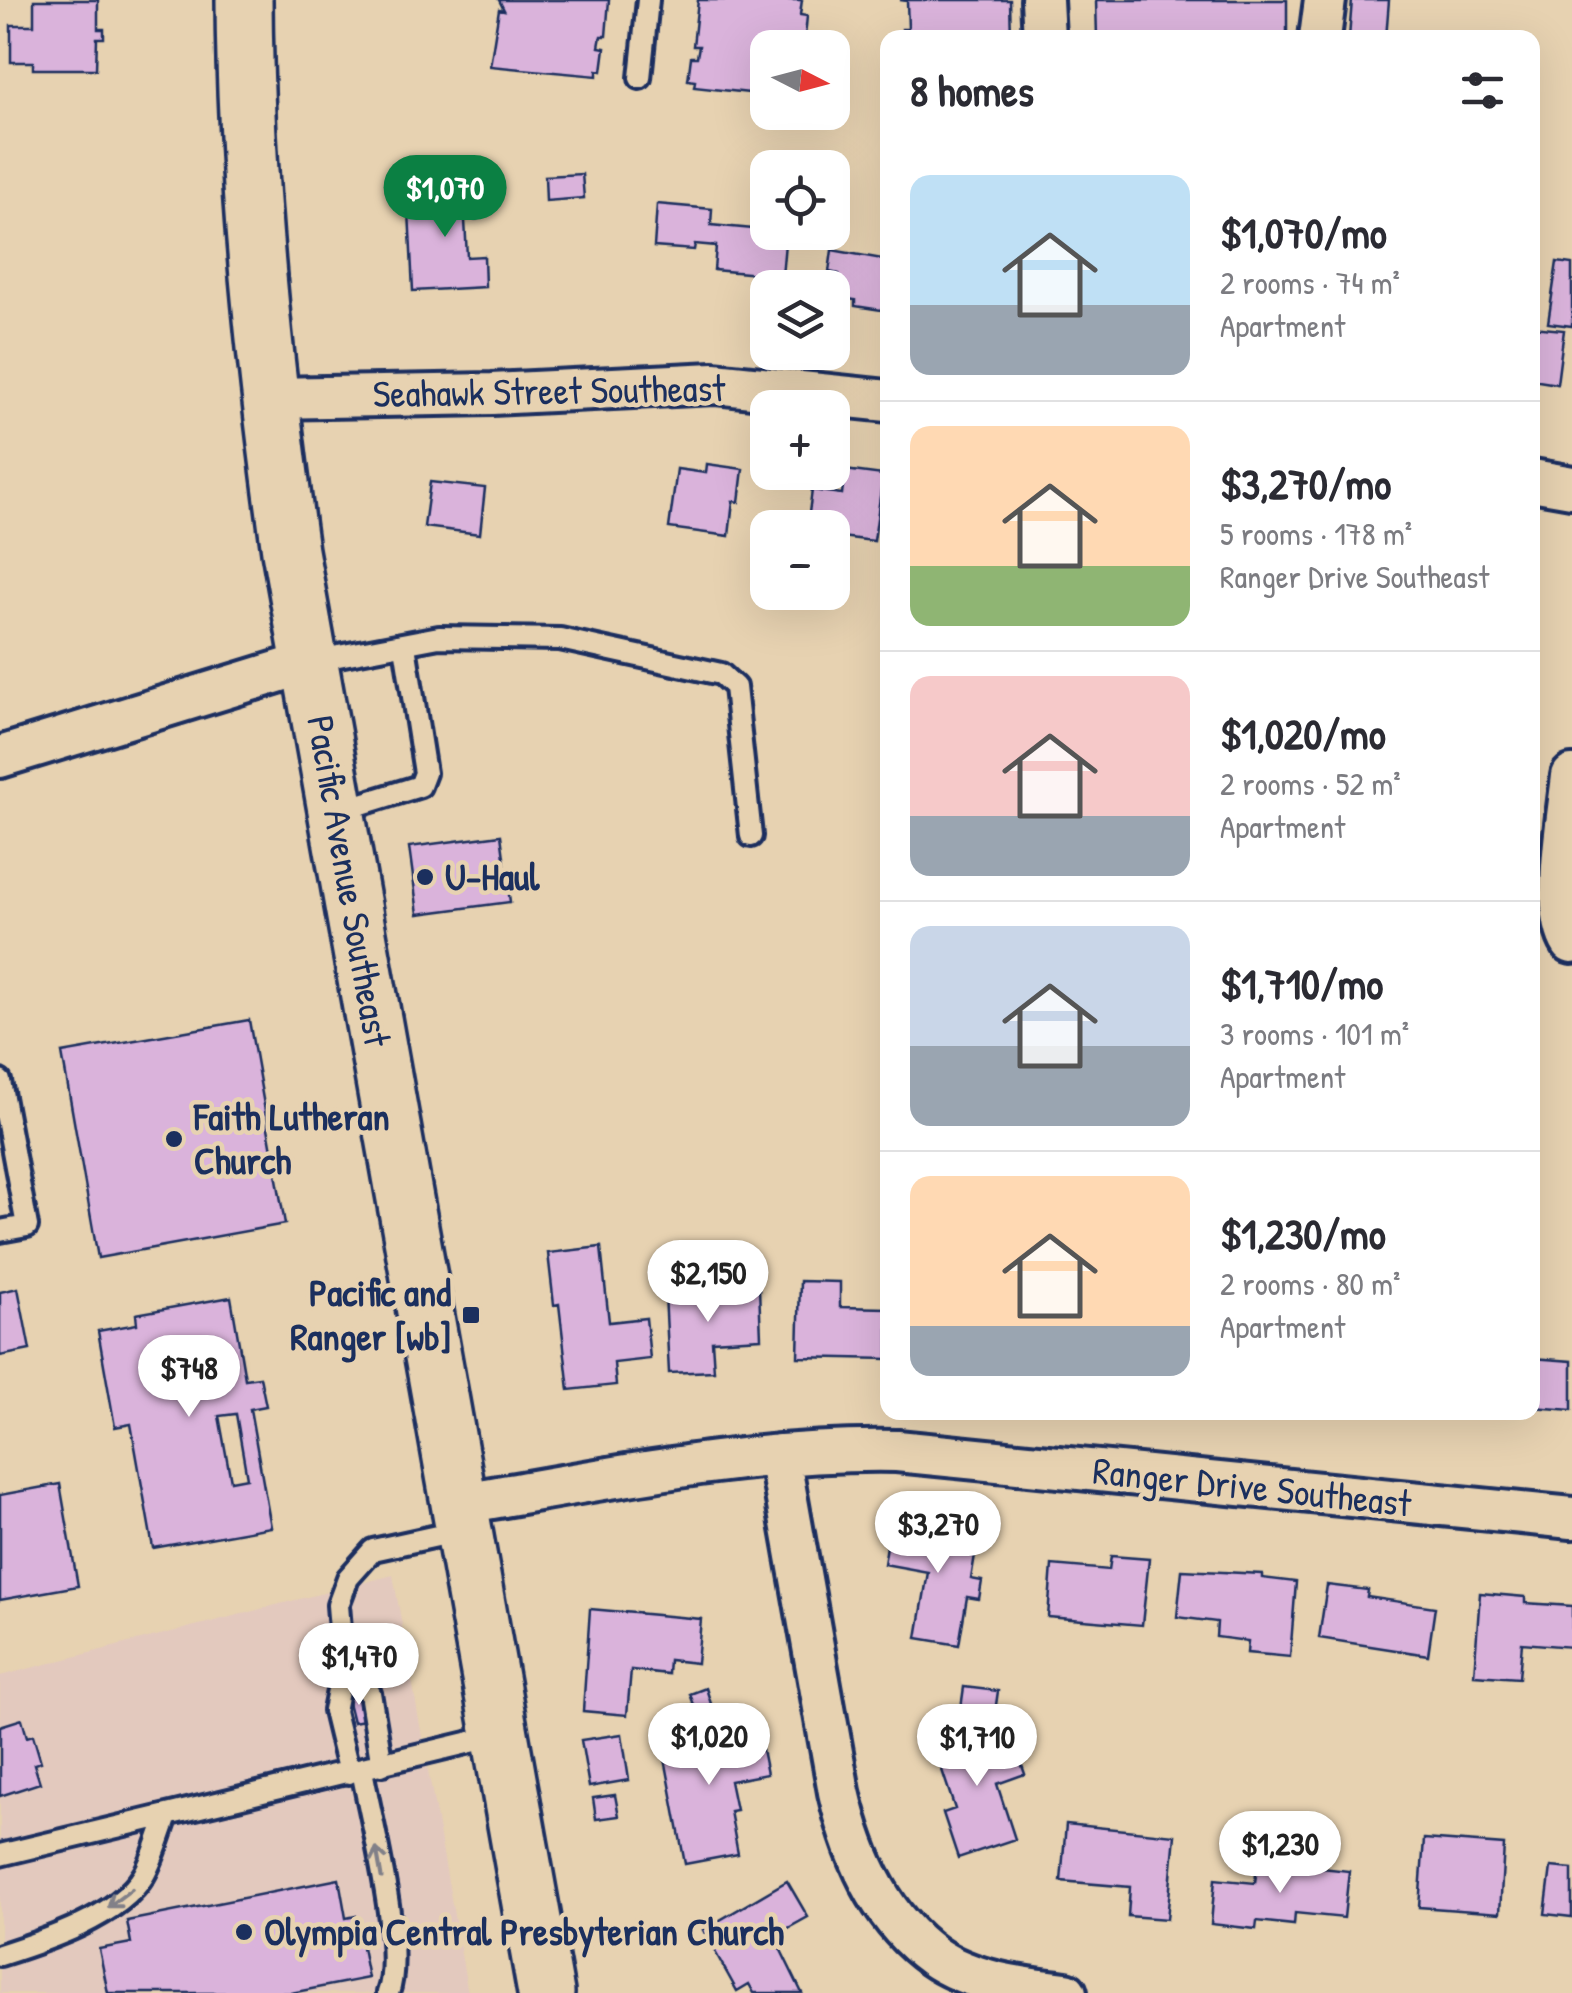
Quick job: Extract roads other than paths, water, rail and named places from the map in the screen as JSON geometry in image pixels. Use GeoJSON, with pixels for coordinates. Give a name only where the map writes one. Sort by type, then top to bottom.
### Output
{"type":"FeatureCollection","features":[{"type":"Feature","properties":{"kind":"main road","name":"Pacific Avenue Southeast"},"geometry":{"type":"LineString","coordinates":[[244,0],[252,176],[271,398],[290,551],[546,1993]]}},
{"type":"Feature","properties":{"kind":"street"},"geometry":{"type":"LineString","coordinates":[[1042,0],[1044,30]]}},
{"type":"Feature","properties":{"kind":"street"},"geometry":{"type":"LineString","coordinates":[[1321,30],[1325,0]]}},
{"type":"Feature","properties":{"kind":"street","name":"Seahawk Street Southeast"},"geometry":{"type":"LineString","coordinates":[[271,398],[492,394],[714,383],[880,400]]}},
{"type":"Feature","properties":{"kind":"street"},"geometry":{"type":"LineString","coordinates":[[1540,481],[1572,486]]}},
{"type":"Feature","properties":{"kind":"street"},"geometry":{"type":"LineString","coordinates":[[0,757],[310,662]]}},
{"type":"Feature","properties":{"kind":"street"},"geometry":{"type":"LineString","coordinates":[[1572,776],[1561,885],[1567,936],[1572,943]]}},
{"type":"Feature","properties":{"kind":"street","name":"Ranger Drive Southeast"},"geometry":{"type":"LineString","coordinates":[[459,1517],[779,1455],[896,1452],[1572,1518]]}},
{"type":"Feature","properties":{"kind":"street"},"geometry":{"type":"LineString","coordinates":[[779,1455],[839,1792],[850,1842],[865,1876],[899,1922],[933,1956],[962,1971],[1017,1988],[1066,1993]]}},
{"type":"Feature","properties":{"kind":"lane"},"geometry":{"type":"LineString","coordinates":[[640,78],[648,0]]}},
{"type":"Feature","properties":{"kind":"lane"},"geometry":{"type":"LineString","coordinates":[[310,662],[439,637],[560,639],[720,674],[735,688],[751,836]]}},
{"type":"Feature","properties":{"kind":"lane"},"geometry":{"type":"LineString","coordinates":[[337,812],[420,786],[425,773],[404,646]]}},
{"type":"Feature","properties":{"kind":"lane"},"geometry":{"type":"LineString","coordinates":[[0,1081],[27,1226],[0,1231]]}},
{"type":"Feature","properties":{"kind":"lane"},"geometry":{"type":"LineString","coordinates":[[365,1769],[334,1710],[343,1666],[338,1605],[348,1578],[372,1550],[459,1517]]}},
{"type":"Feature","properties":{"kind":"lane"},"geometry":{"type":"LineString","coordinates":[[343,1666],[370,1693],[365,1769],[392,1938],[394,1970],[388,1993]]}},
{"type":"Feature","properties":{"kind":"lane"},"geometry":{"type":"LineString","coordinates":[[0,1855],[498,1736]]}},
{"type":"Feature","properties":{"kind":"lane"},"geometry":{"type":"LineString","coordinates":[[0,1955],[74,1928],[133,1888],[144,1874],[168,1816]]}},
{"type":"Feature","properties":{"kind":"place","name":"U-Haul"},"geometry":{"type":"Point","coordinates":[425,877]}},
{"type":"Feature","properties":{"kind":"place","name":"Faith Lutheran Church"},"geometry":{"type":"Point","coordinates":[174,1139]}},
{"type":"Feature","properties":{"kind":"place","name":"Pacific and Ranger [wb]"},"geometry":{"type":"Point","coordinates":[471,1315]}},
{"type":"Feature","properties":{"kind":"place","name":"Olympia Central Presbyterian Church"},"geometry":{"type":"Point","coordinates":[244,1932]}}]}
